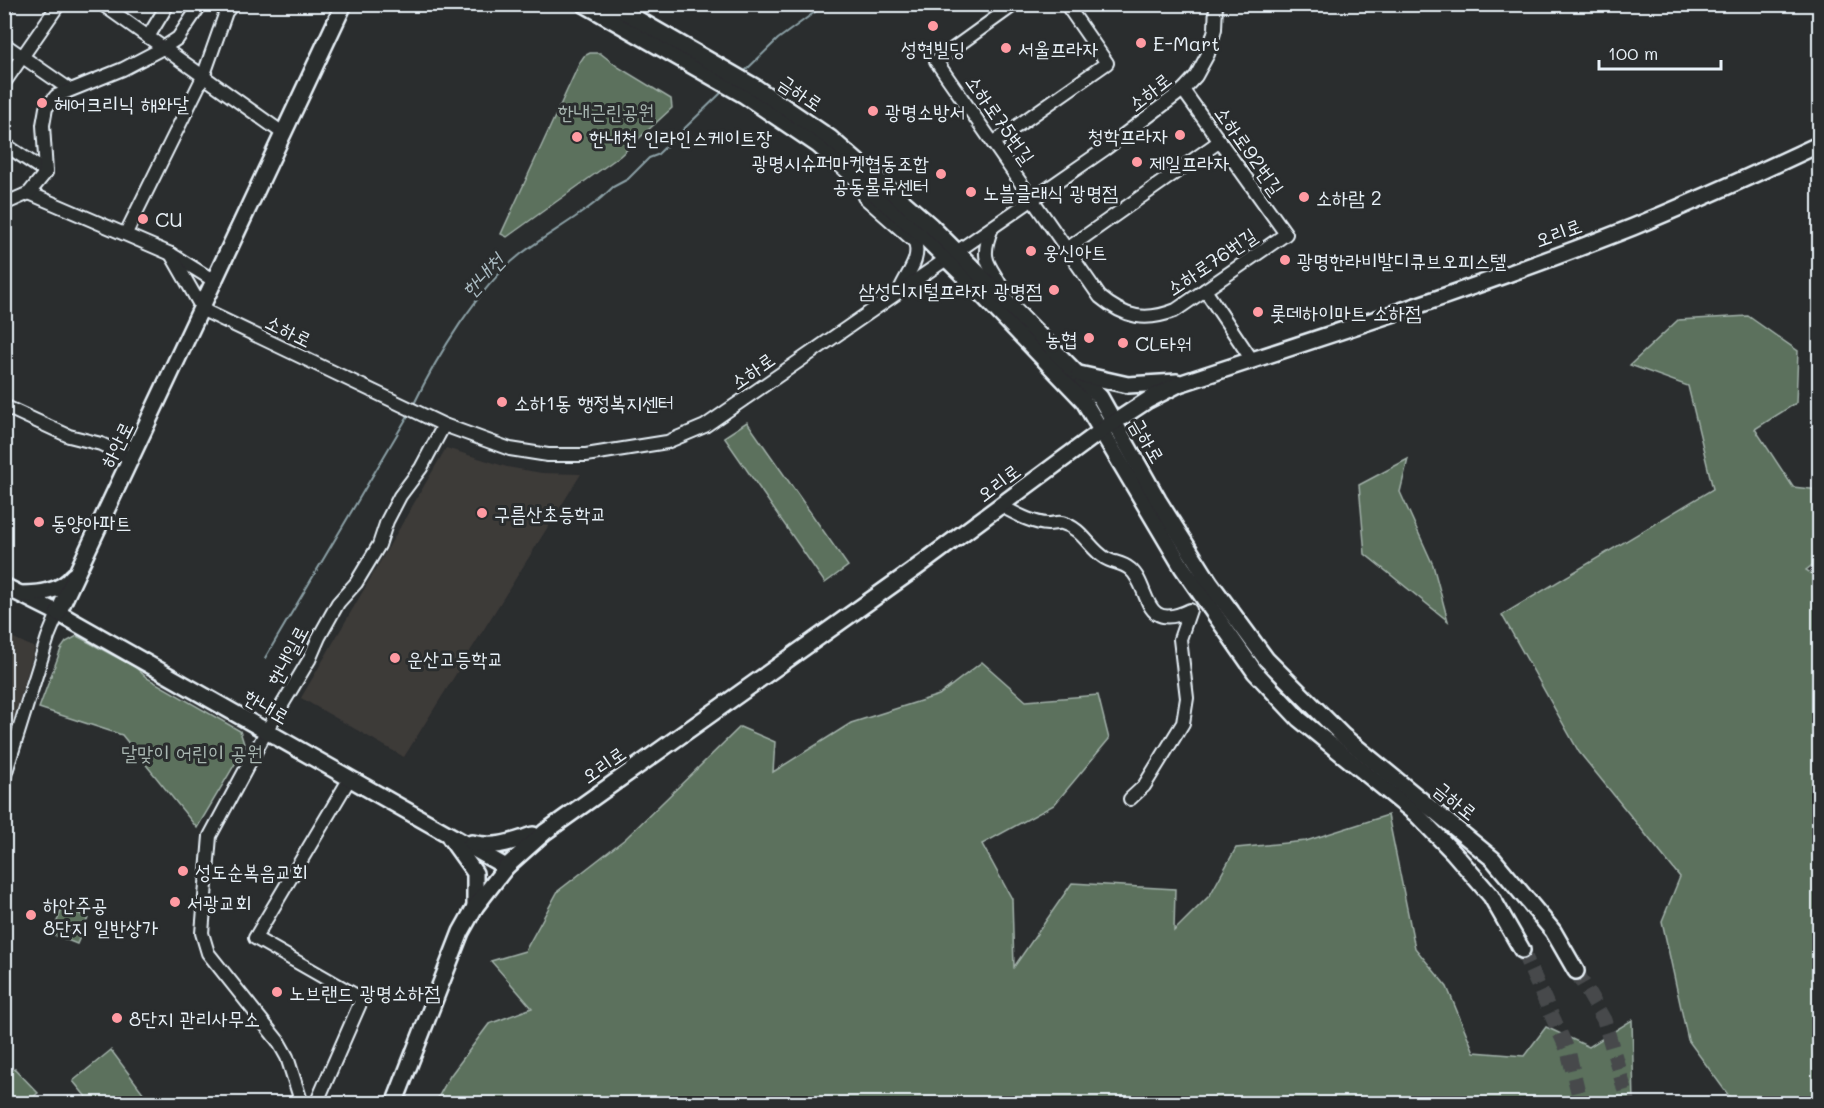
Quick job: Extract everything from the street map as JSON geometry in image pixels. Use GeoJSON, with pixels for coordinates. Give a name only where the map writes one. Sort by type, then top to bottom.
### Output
{"type":"FeatureCollection","features":[{"type":"Feature","properties":{"kind":"main road","name":"하안로"},"geometry":{"type":"LineString","coordinates":[[58,613],[203,310],[344,4]]}},
{"type":"Feature","properties":{"kind":"main road","name":"금하로"},"geometry":{"type":"LineString","coordinates":[[584,4],[716,72],[830,138],[952,255],[1107,426],[1210,583],[1266,659],[1343,736],[1493,859],[1553,931],[1576,971]]}},
{"type":"Feature","properties":{"kind":"main road","name":"금하로"},"geometry":{"type":"LineString","coordinates":[[611,4],[716,72]]}},
{"type":"Feature","properties":{"kind":"main road","name":"금하로"},"geometry":{"type":"LineString","coordinates":[[749,91],[818,145],[1007,302],[1100,397],[1107,426],[1200,594],[1223,630],[1272,692],[1329,745],[1417,815],[1453,852],[1491,896],[1522,950]]}},
{"type":"Feature","properties":{"kind":"main road","name":"오리로"},"geometry":{"type":"LineString","coordinates":[[394,1104],[461,932],[475,907],[506,867],[545,832],[1001,506],[1107,426],[1148,400],[1189,381],[1422,304],[1631,227],[1714,194],[1820,144]]}},
{"type":"Feature","properties":{"kind":"main road"},"geometry":{"type":"LineString","coordinates":[[1076,373],[1108,383],[1128,385],[1189,381]]}},
{"type":"Feature","properties":{"kind":"main road"},"geometry":{"type":"LineString","coordinates":[[21,594],[60,587],[68,583],[80,567]]}},
{"type":"Feature","properties":{"kind":"main road","name":"한내로"},"geometry":{"type":"LineString","coordinates":[[4,586],[58,613],[506,867]]}},
{"type":"Feature","properties":{"kind":"main road"},"geometry":{"type":"LineString","coordinates":[[446,833],[475,844],[495,846],[509,845],[545,832]]}},
{"type":"Feature","properties":{"kind":"main road"},"geometry":{"type":"LineString","coordinates":[[446,833],[475,873],[475,907]]}},
{"type":"Feature","properties":{"kind":"street"},"geometry":{"type":"LineString","coordinates":[[4,10],[8,4]]}},
{"type":"Feature","properties":{"kind":"street"},"geometry":{"type":"LineString","coordinates":[[4,84],[59,4]]}},
{"type":"Feature","properties":{"kind":"street"},"geometry":{"type":"LineString","coordinates":[[148,37],[168,4]]}},
{"type":"Feature","properties":{"kind":"street"},"geometry":{"type":"LineString","coordinates":[[4,204],[29,194],[46,172],[43,125],[46,108],[56,96],[123,69],[163,48],[178,38],[201,4]]}},
{"type":"Feature","properties":{"kind":"street"},"geometry":{"type":"LineString","coordinates":[[126,233],[203,77],[225,12],[233,4]]}},
{"type":"Feature","properties":{"kind":"street","name":"소하로75번길"},"geometry":{"type":"LineString","coordinates":[[1015,4],[936,61],[1033,200]]}},
{"type":"Feature","properties":{"kind":"street"},"geometry":{"type":"LineString","coordinates":[[993,143],[1107,63],[1066,4]]}},
{"type":"Feature","properties":{"kind":"street","name":"소하로"},"geometry":{"type":"LineString","coordinates":[[203,310],[428,418],[510,449],[548,454],[586,455],[667,441],[705,426],[1033,200],[1183,90],[1196,76],[1208,54],[1215,29],[1216,4]]}},
{"type":"Feature","properties":{"kind":"street"},"geometry":{"type":"LineString","coordinates":[[108,6],[284,134]]}},
{"type":"Feature","properties":{"kind":"street"},"geometry":{"type":"LineString","coordinates":[[4,44],[69,89]]}},
{"type":"Feature","properties":{"kind":"street","name":"소하로92번길"},"geometry":{"type":"LineString","coordinates":[[1183,90],[1286,234]]}},
{"type":"Feature","properties":{"kind":"street"},"geometry":{"type":"LineString","coordinates":[[1067,249],[1220,141]]}},
{"type":"Feature","properties":{"kind":"street"},"geometry":{"type":"LineString","coordinates":[[6,147],[46,172]]}},
{"type":"Feature","properties":{"kind":"street"},"geometry":{"type":"LineString","coordinates":[[856,177],[864,198],[915,242],[918,252],[916,261],[908,271],[899,291]]}},
{"type":"Feature","properties":{"kind":"street"},"geometry":{"type":"LineString","coordinates":[[29,194],[126,233],[171,254],[216,282]]}},
{"type":"Feature","properties":{"kind":"street","name":"소하로76번길"},"geometry":{"type":"LineString","coordinates":[[1033,200],[1100,297],[1114,308],[1144,318],[1176,310],[1286,234]]}},
{"type":"Feature","properties":{"kind":"street"},"geometry":{"type":"LineString","coordinates":[[992,228],[983,253],[986,263],[1003,285],[1007,302]]}},
{"type":"Feature","properties":{"kind":"street"},"geometry":{"type":"LineString","coordinates":[[171,254],[203,310]]}},
{"type":"Feature","properties":{"kind":"street"},"geometry":{"type":"LineString","coordinates":[[1205,290],[1252,360]]}},
{"type":"Feature","properties":{"kind":"street"},"geometry":{"type":"LineString","coordinates":[[4,406],[69,436],[101,444],[132,459]]}},
{"type":"Feature","properties":{"kind":"street","name":"한내일로"},"geometry":{"type":"LineString","coordinates":[[302,1104],[287,1057],[278,1041],[208,953],[202,933],[210,836],[267,730],[309,660],[338,603],[356,583],[380,545],[396,504],[421,468],[444,425]]}},
{"type":"Feature","properties":{"kind":"street"},"geometry":{"type":"LineString","coordinates":[[1001,506],[1024,518],[1048,524],[1061,523],[1081,533],[1107,560],[1122,563],[1133,571],[1146,601],[1165,617],[1175,618],[1190,610]]}},
{"type":"Feature","properties":{"kind":"street"},"geometry":{"type":"LineString","coordinates":[[1130,799],[1144,786],[1183,723],[1187,698],[1180,639],[1190,610],[1200,594]]}},
{"type":"Feature","properties":{"kind":"street","name":"하안로"},"geometry":{"type":"LineString","coordinates":[[4,778],[48,637],[58,613]]}},
{"type":"Feature","properties":{"kind":"street"},"geometry":{"type":"LineString","coordinates":[[316,1104],[362,999],[255,938],[350,778]]}},
{"type":"Feature","properties":{"kind":"shaded area"},"geometry":{"type":"Polygon","coordinates":[[[446,448],[507,467],[542,473],[581,474],[404,757],[301,698],[446,448]]]}},
{"type":"Feature","properties":{"kind":"shaded area"},"geometry":{"type":"Polygon","coordinates":[[[5,634],[35,648],[5,750],[5,634]]]}},
{"type":"Feature","properties":{"kind":"green space","name":"한내근린공원"},"geometry":{"type":"Polygon","coordinates":[[[590,53],[600,53],[618,67],[671,99],[672,108],[620,156],[507,237],[501,234],[580,62],[590,53]]]}},
{"type":"Feature","properties":{"kind":"green space"},"geometry":{"type":"Polygon","coordinates":[[[1748,316],[1798,351],[1796,403],[1755,429],[1793,487],[1819,490],[1819,560],[1806,570],[1820,579],[1819,1103],[1734,1103],[1688,1040],[1662,921],[1680,877],[1579,752],[1502,615],[1713,489],[1688,386],[1630,365],[1678,320],[1748,316]]]}},
{"type":"Feature","properties":{"kind":"green space"},"geometry":{"type":"Polygon","coordinates":[[[747,422],[848,566],[825,583],[724,437],[747,422]]]}},
{"type":"Feature","properties":{"kind":"green space"},"geometry":{"type":"Polygon","coordinates":[[[1408,459],[1400,492],[1433,565],[1448,621],[1365,554],[1359,485],[1408,459]]]}},
{"type":"Feature","properties":{"kind":"green space","name":"달맞이 어린이 공원"},"geometry":{"type":"Polygon","coordinates":[[[77,636],[135,667],[147,678],[240,731],[245,747],[197,828],[122,735],[39,708],[61,649],[66,642],[77,636]]]}},
{"type":"Feature","properties":{"kind":"green space"},"geometry":{"type":"Polygon","coordinates":[[[982,662],[1026,701],[1098,695],[1109,739],[1054,805],[982,844],[1012,899],[1014,967],[1072,883],[1175,889],[1174,931],[1210,895],[1236,848],[1306,841],[1388,815],[1415,948],[1447,987],[1474,1052],[1524,1056],[1546,1027],[1589,1047],[1632,1020],[1634,1103],[435,1103],[450,1076],[489,1024],[532,1008],[491,961],[525,951],[558,891],[625,839],[740,727],[775,742],[773,772],[851,723],[939,695],[982,662]]]}},
{"type":"Feature","properties":{"kind":"green space"},"geometry":{"type":"Polygon","coordinates":[[[63,906],[88,918],[77,944],[52,934],[63,906]]]}},
{"type":"Feature","properties":{"kind":"green space"},"geometry":{"type":"Polygon","coordinates":[[[111,1050],[144,1094],[132,1103],[91,1103],[73,1081],[111,1050]]]}},
{"type":"Feature","properties":{"kind":"green space"},"geometry":{"type":"Polygon","coordinates":[[[15,1069],[38,1093],[26,1103],[5,1103],[5,1073],[15,1069]]]}},
{"type":"Feature","properties":{"kind":"waterway","name":"한내천"},"geometry":{"type":"LineString","coordinates":[[743,73],[778,39],[826,4]]}},
{"type":"Feature","properties":{"kind":"waterway","name":"한내천"},"geometry":{"type":"LineString","coordinates":[[413,406],[460,324],[489,285],[505,268],[532,246],[591,206],[613,187],[628,179],[649,158],[657,155],[723,91]]}},
{"type":"Feature","properties":{"kind":"waterway","name":"한내천"},"geometry":{"type":"LineString","coordinates":[[265,658],[409,414]]}},
{"type":"Feature","properties":{"kind":"tunnel"},"geometry":{"type":"LineString","coordinates":[[1522,950],[1568,1051],[1581,1104]]}},
{"type":"Feature","properties":{"kind":"tunnel"},"geometry":{"type":"LineString","coordinates":[[1576,971],[1604,1020],[1629,1104]]}},
{"type":"Feature","properties":{"kind":"place","name":"성현빌딩"},"geometry":{"type":"Point","coordinates":[933,26]}},
{"type":"Feature","properties":{"kind":"place","name":"E-Mart"},"geometry":{"type":"Point","coordinates":[1141,43]}},
{"type":"Feature","properties":{"kind":"place","name":"서울프라자"},"geometry":{"type":"Point","coordinates":[1006,48]}},
{"type":"Feature","properties":{"kind":"place","name":"헤어크리닉 해와달"},"geometry":{"type":"Point","coordinates":[42,103]}},
{"type":"Feature","properties":{"kind":"place","name":"광명소방서"},"geometry":{"type":"Point","coordinates":[873,111]}},
{"type":"Feature","properties":{"kind":"place","name":"청학프라자"},"geometry":{"type":"Point","coordinates":[1180,135]}},
{"type":"Feature","properties":{"kind":"place","name":"한내천 인라인스케이트장"},"geometry":{"type":"Point","coordinates":[577,137]}},
{"type":"Feature","properties":{"kind":"place","name":"제일프라자"},"geometry":{"type":"Point","coordinates":[1137,162]}},
{"type":"Feature","properties":{"kind":"place","name":"광명시슈퍼마켓협동조합 공동물류센터"},"geometry":{"type":"Point","coordinates":[941,174]}},
{"type":"Feature","properties":{"kind":"place","name":"노블클래식 광명점"},"geometry":{"type":"Point","coordinates":[971,192]}},
{"type":"Feature","properties":{"kind":"place","name":"소하람 2"},"geometry":{"type":"Point","coordinates":[1304,197]}},
{"type":"Feature","properties":{"kind":"place","name":"CU"},"geometry":{"type":"Point","coordinates":[143,219]}},
{"type":"Feature","properties":{"kind":"place","name":"웅신아트"},"geometry":{"type":"Point","coordinates":[1031,251]}},
{"type":"Feature","properties":{"kind":"place","name":"광명한라비발디큐브오피스텔"},"geometry":{"type":"Point","coordinates":[1285,260]}},
{"type":"Feature","properties":{"kind":"place","name":"삼성디지털프라자 광명점"},"geometry":{"type":"Point","coordinates":[1054,290]}},
{"type":"Feature","properties":{"kind":"place","name":"롯데하이마트 소하점"},"geometry":{"type":"Point","coordinates":[1258,312]}},
{"type":"Feature","properties":{"kind":"place","name":"농협"},"geometry":{"type":"Point","coordinates":[1089,338]}},
{"type":"Feature","properties":{"kind":"place","name":"CL타워"},"geometry":{"type":"Point","coordinates":[1123,343]}},
{"type":"Feature","properties":{"kind":"place","name":"소하1동 행정복지센터"},"geometry":{"type":"Point","coordinates":[502,402]}},
{"type":"Feature","properties":{"kind":"place","name":"구름산초등학교"},"geometry":{"type":"Point","coordinates":[482,513]}},
{"type":"Feature","properties":{"kind":"place","name":"동양아파트"},"geometry":{"type":"Point","coordinates":[39,522]}},
{"type":"Feature","properties":{"kind":"place","name":"운산고등학교"},"geometry":{"type":"Point","coordinates":[395,658]}},
{"type":"Feature","properties":{"kind":"place","name":"성도순복음교회"},"geometry":{"type":"Point","coordinates":[183,871]}},
{"type":"Feature","properties":{"kind":"place","name":"서광교회"},"geometry":{"type":"Point","coordinates":[175,902]}},
{"type":"Feature","properties":{"kind":"place","name":"하안주공 8단지 일반상가"},"geometry":{"type":"Point","coordinates":[31,915]}},
{"type":"Feature","properties":{"kind":"place","name":"노브랜드 광명소하점"},"geometry":{"type":"Point","coordinates":[277,992]}},
{"type":"Feature","properties":{"kind":"place","name":"8단지 관리사무소"},"geometry":{"type":"Point","coordinates":[117,1018]}}]}
